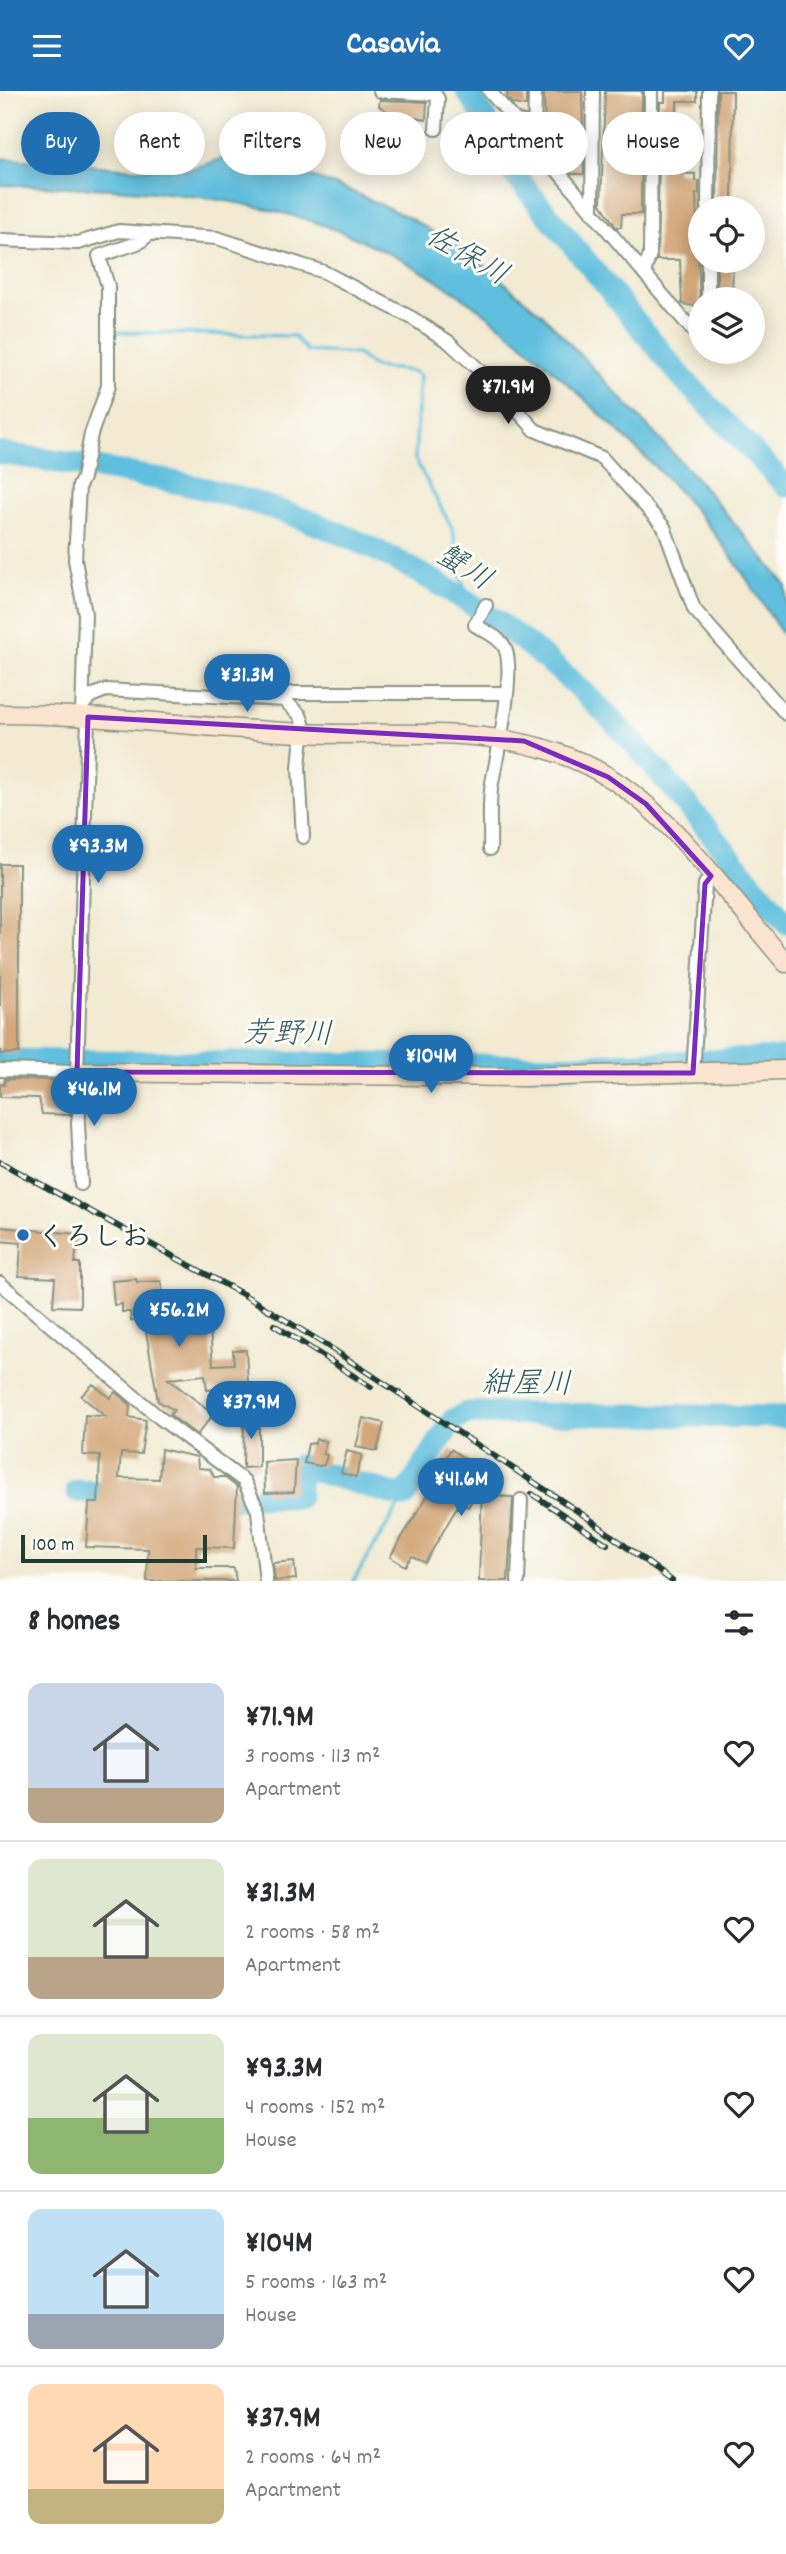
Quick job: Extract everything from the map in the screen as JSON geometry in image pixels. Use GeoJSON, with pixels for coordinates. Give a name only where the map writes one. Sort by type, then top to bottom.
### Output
{"type":"FeatureCollection","features":[{"type":"Feature","properties":{"kind":"street"},"geometry":{"type":"LineString","coordinates":[[380,91],[435,94],[438,99],[436,129]]}},
{"type":"Feature","properties":{"kind":"street"},"geometry":{"type":"LineString","coordinates":[[535,91],[535,112]]}},
{"type":"Feature","properties":{"kind":"street"},"geometry":{"type":"LineString","coordinates":[[592,213],[593,91]]}},
{"type":"Feature","properties":{"kind":"street"},"geometry":{"type":"LineString","coordinates":[[644,273],[650,254],[651,91]]}},
{"type":"Feature","properties":{"kind":"street"},"geometry":{"type":"LineString","coordinates":[[708,196],[709,91]]}},
{"type":"Feature","properties":{"kind":"street"},"geometry":{"type":"LineString","coordinates":[[492,93],[508,112]]}},
{"type":"Feature","properties":{"kind":"street"},"geometry":{"type":"LineString","coordinates":[[561,175],[688,325]]}},
{"type":"Feature","properties":{"kind":"street"},"geometry":{"type":"LineString","coordinates":[[0,240],[78,243],[119,232],[216,238],[284,258],[369,293],[449,342],[490,380],[535,430],[602,459],[664,527],[694,609],[786,714]]}},
{"type":"Feature","properties":{"kind":"street"},"geometry":{"type":"LineString","coordinates":[[81,1184],[78,1123],[85,614],[75,561],[79,486],[108,386],[108,286],[99,256],[139,242],[149,234]]}},
{"type":"Feature","properties":{"kind":"street"},"geometry":{"type":"LineString","coordinates":[[486,605],[475,625],[501,642],[506,649],[502,738],[491,786],[490,849]]}},
{"type":"Feature","properties":{"kind":"street"},"geometry":{"type":"LineString","coordinates":[[84,713],[91,696],[106,690],[284,700],[300,715],[303,733],[299,768],[303,837]]}},
{"type":"Feature","properties":{"kind":"street"},"geometry":{"type":"LineString","coordinates":[[284,700],[290,693],[505,693]]}},
{"type":"Feature","properties":{"kind":"street"},"geometry":{"type":"LineString","coordinates":[[0,714],[84,713],[303,733],[502,738],[524,741],[568,756],[608,776],[646,804],[786,963]]}},
{"type":"Feature","properties":{"kind":"street"},"geometry":{"type":"LineString","coordinates":[[693,1073],[705,884],[711,876]]}},
{"type":"Feature","properties":{"kind":"street"},"geometry":{"type":"LineString","coordinates":[[0,1070],[79,1066],[509,1077],[786,1070]]}},
{"type":"Feature","properties":{"kind":"street"},"geometry":{"type":"LineString","coordinates":[[0,1283],[160,1418],[244,1481],[258,1511],[266,1581]]}},
{"type":"Feature","properties":{"kind":"street"},"geometry":{"type":"LineString","coordinates":[[518,1581],[521,1500]]}},
{"type":"Feature","properties":{"kind":"highlighted area"},"geometry":{"type":"Polygon","coordinates":[[[88,717],[524,741],[608,777],[646,804],[711,876],[705,884],[693,1073],[77,1072],[88,717]]]}},
{"type":"Feature","properties":{"kind":"water","name":"佐保川"},"geometry":{"type":"Polygon","coordinates":[[[0,158],[21,160],[21,175],[100,175],[100,166],[114,167],[114,175],[205,175],[205,164],[219,160],[219,175],[306,175],[346,189],[408,217],[472,255],[544,316],[696,478],[786,585],[786,640],[725,547],[665,477],[534,354],[470,302],[435,279],[361,240],[281,212],[202,197],[121,189],[0,185],[0,158]]]}},
{"type":"Feature","properties":{"kind":"building"},"geometry":{"type":"Polygon","coordinates":[[[508,91],[526,91],[526,106],[513,104],[507,98],[508,91]]]}},
{"type":"Feature","properties":{"kind":"building"},"geometry":{"type":"Polygon","coordinates":[[[544,91],[582,91],[583,112],[544,112],[544,91]]]}},
{"type":"Feature","properties":{"kind":"building"},"geometry":{"type":"Polygon","coordinates":[[[605,91],[642,91],[642,112],[604,112],[605,91]]]}},
{"type":"Feature","properties":{"kind":"building"},"geometry":{"type":"Polygon","coordinates":[[[665,91],[697,91],[697,101],[677,101],[677,112],[660,112],[660,102],[665,102],[665,91]]]}},
{"type":"Feature","properties":{"kind":"building"},"geometry":{"type":"Polygon","coordinates":[[[718,91],[733,91],[732,196],[717,196],[718,91]]]}},
{"type":"Feature","properties":{"kind":"building"},"geometry":{"type":"Polygon","coordinates":[[[380,100],[427,102],[426,120],[426,112],[388,112],[379,106],[380,100]]]}},
{"type":"Feature","properties":{"kind":"building"},"geometry":{"type":"Polygon","coordinates":[[[602,175],[641,175],[641,214],[622,214],[621,227],[616,227],[601,204],[602,175]]]}},
{"type":"Feature","properties":{"kind":"building"},"geometry":{"type":"Polygon","coordinates":[[[659,175],[695,175],[695,181],[699,181],[699,194],[688,196],[688,273],[699,273],[699,287],[688,287],[688,305],[682,304],[680,260],[657,260],[659,175]]]}},
{"type":"Feature","properties":{"kind":"building"},"geometry":{"type":"Polygon","coordinates":[[[717,273],[733,273],[732,287],[717,287],[717,273]]]}},
{"type":"Feature","properties":{"kind":"building"},"geometry":{"type":"Polygon","coordinates":[[[0,864],[19,864],[19,1053],[0,1054],[0,864]]]}},
{"type":"Feature","properties":{"kind":"building"},"geometry":{"type":"Polygon","coordinates":[[[5,1079],[51,1080],[55,1082],[54,1090],[73,1091],[70,1115],[42,1114],[39,1098],[0,1097],[0,1084],[4,1085],[5,1079]]]}},
{"type":"Feature","properties":{"kind":"building"},"geometry":{"type":"Polygon","coordinates":[[[0,1227],[78,1234],[75,1263],[80,1263],[80,1307],[53,1306],[55,1278],[19,1276],[21,1243],[0,1241],[0,1227]]]}},
{"type":"Feature","properties":{"kind":"building"},"geometry":{"type":"Polygon","coordinates":[[[136,1279],[137,1282],[161,1281],[164,1303],[201,1306],[201,1309],[209,1310],[206,1331],[210,1331],[213,1365],[234,1364],[233,1350],[246,1350],[248,1382],[244,1391],[232,1391],[233,1388],[207,1390],[205,1375],[168,1379],[214,1414],[197,1435],[170,1415],[174,1410],[158,1401],[144,1320],[131,1321],[130,1312],[122,1312],[122,1304],[114,1305],[112,1281],[136,1279]]]}},
{"type":"Feature","properties":{"kind":"building"},"geometry":{"type":"Polygon","coordinates":[[[93,1384],[110,1398],[115,1392],[130,1404],[129,1417],[146,1420],[141,1454],[121,1453],[119,1478],[159,1479],[161,1449],[197,1457],[198,1468],[210,1469],[214,1477],[224,1477],[237,1487],[234,1548],[196,1547],[196,1568],[234,1568],[236,1581],[147,1581],[148,1549],[86,1547],[89,1503],[98,1503],[100,1456],[83,1455],[85,1415],[105,1416],[81,1396],[93,1384]]]}},
{"type":"Feature","properties":{"kind":"building"},"geometry":{"type":"Polygon","coordinates":[[[244,1413],[259,1413],[259,1467],[243,1468],[244,1413]]]}},
{"type":"Feature","properties":{"kind":"building"},"geometry":{"type":"Polygon","coordinates":[[[363,1418],[384,1423],[377,1451],[356,1447],[363,1418]]]}},
{"type":"Feature","properties":{"kind":"building"},"geometry":{"type":"Polygon","coordinates":[[[316,1439],[326,1441],[323,1454],[327,1455],[324,1465],[320,1466],[304,1463],[308,1444],[315,1443],[316,1439]]]}},
{"type":"Feature","properties":{"kind":"building"},"geometry":{"type":"Polygon","coordinates":[[[451,1449],[494,1479],[485,1496],[513,1497],[508,1581],[479,1581],[482,1485],[468,1507],[460,1502],[425,1563],[412,1556],[405,1566],[390,1557],[434,1485],[430,1482],[451,1449]]]}},
{"type":"Feature","properties":{"kind":"building"},"geometry":{"type":"Polygon","coordinates":[[[347,1451],[362,1455],[356,1477],[341,1473],[347,1451]]]}},
{"type":"Feature","properties":{"kind":"building"},"geometry":{"type":"Polygon","coordinates":[[[296,1460],[294,1492],[265,1493],[264,1462],[296,1460]]]}},
{"type":"Feature","properties":{"kind":"building"},"geometry":{"type":"Polygon","coordinates":[[[294,1561],[296,1579],[275,1581],[273,1563],[294,1561]]]}},
{"type":"Feature","properties":{"kind":"waterway"},"geometry":{"type":"LineString","coordinates":[[467,91],[485,118],[505,163],[684,380],[786,486]]}},
{"type":"Feature","properties":{"kind":"waterway"},"geometry":{"type":"LineString","coordinates":[[113,332],[294,336],[307,351],[357,354],[374,367],[412,371],[420,375],[415,459],[453,530],[462,581],[472,605]]}},
{"type":"Feature","properties":{"kind":"waterway","name":"蟹川"},"geometry":{"type":"LineString","coordinates":[[0,453],[145,476],[250,501],[306,520],[414,569],[513,633],[559,670],[602,710],[673,788],[786,923]]}},
{"type":"Feature","properties":{"kind":"waterway","name":"芳野川"},"geometry":{"type":"LineString","coordinates":[[0,1060],[553,1066],[786,1058]]}},
{"type":"Feature","properties":{"kind":"waterway","name":"紺屋川"},"geometry":{"type":"LineString","coordinates":[[262,1497],[299,1497],[299,1466],[404,1497],[453,1420],[467,1413],[786,1417]]}},
{"type":"Feature","properties":{"kind":"waterway","name":"紺屋川"},"geometry":{"type":"LineString","coordinates":[[77,1491],[130,1493]]}},
{"type":"Feature","properties":{"kind":"waterway","name":"紺屋川"},"geometry":{"type":"LineString","coordinates":[[206,1497],[245,1499]]}},
{"type":"Feature","properties":{"kind":"waterway"},"geometry":{"type":"LineString","coordinates":[[353,1581],[404,1497]]}},
{"type":"Feature","properties":{"kind":"railway"},"geometry":{"type":"LineString","coordinates":[[0,1162],[246,1296],[326,1345],[588,1518],[672,1581]]}},
{"type":"Feature","properties":{"kind":"railway"},"geometry":{"type":"LineString","coordinates":[[274,1325],[371,1387]]}},
{"type":"Feature","properties":{"kind":"railway"},"geometry":{"type":"LineString","coordinates":[[532,1494],[607,1544]]}},
{"type":"Feature","properties":{"kind":"place","name":"くろしお"},"geometry":{"type":"Point","coordinates":[23,1235]}}]}
